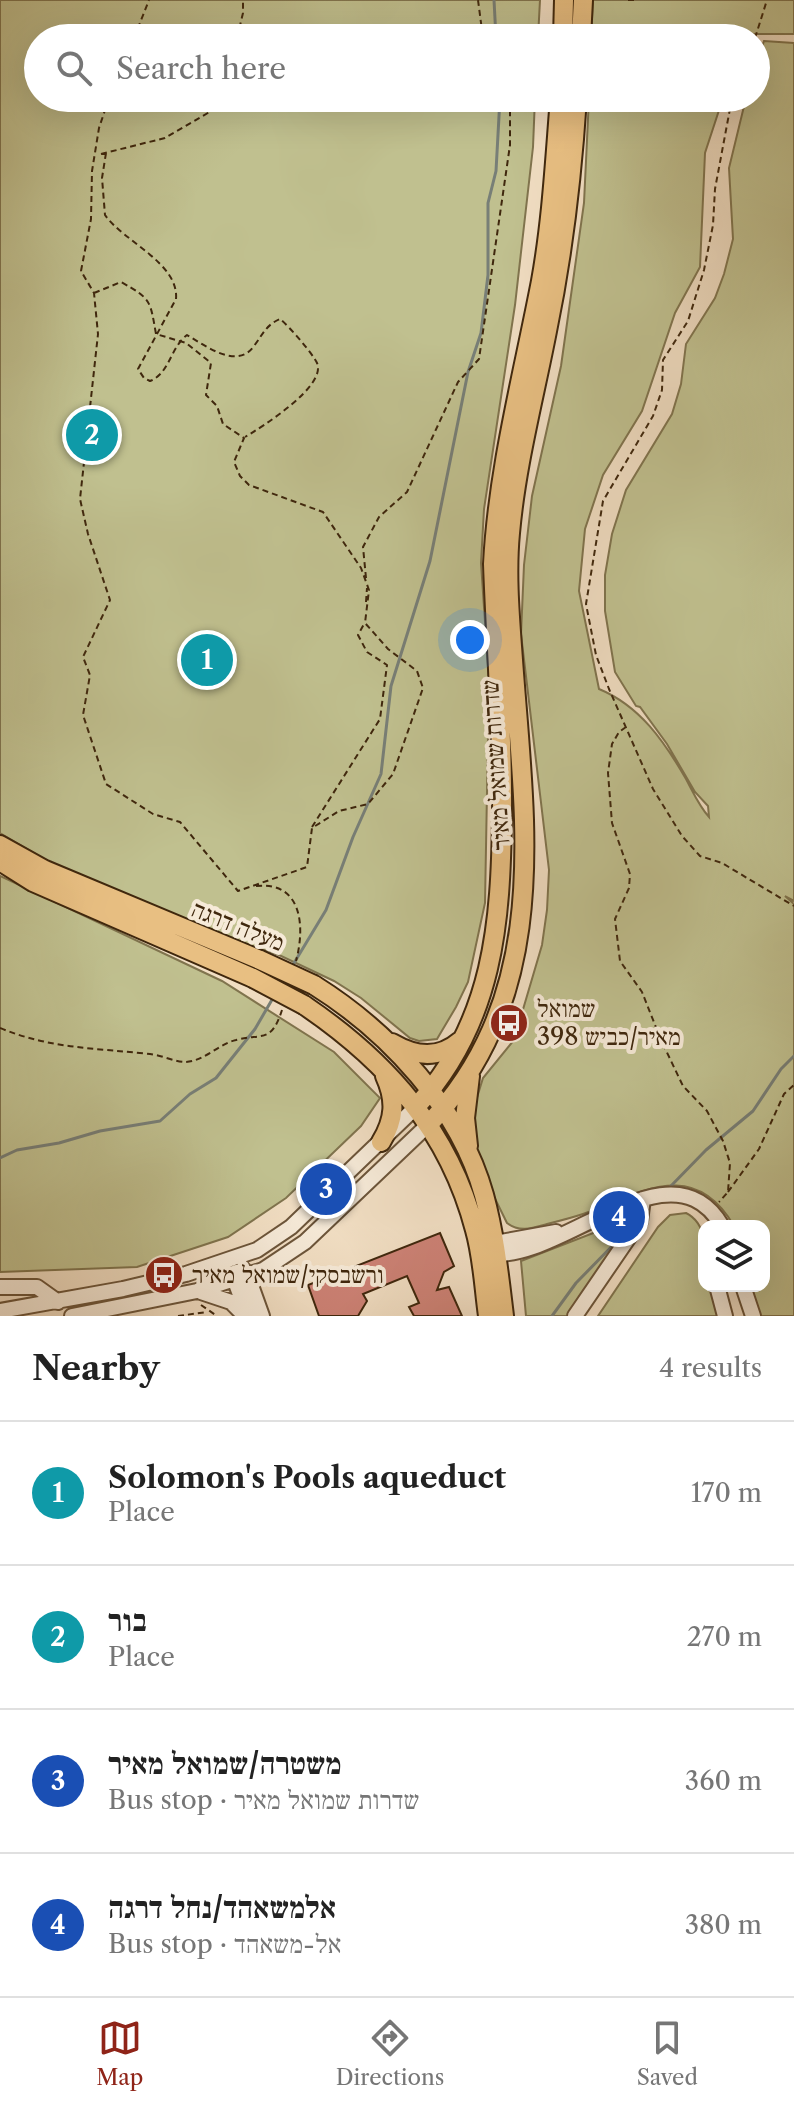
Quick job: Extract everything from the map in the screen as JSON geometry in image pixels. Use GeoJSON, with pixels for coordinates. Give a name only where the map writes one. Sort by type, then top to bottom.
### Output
{"type":"FeatureCollection","features":[{"type":"Feature","properties":{"kind":"main road"},"geometry":{"type":"LineString","coordinates":[[563,24],[564,0]]}},
{"type":"Feature","properties":{"kind":"main road"},"geometry":{"type":"LineString","coordinates":[[582,24],[583,0]]}},
{"type":"Feature","properties":{"kind":"main road","name":"שדרות שמואל מאיר"},"geometry":{"type":"LineString","coordinates":[[416,1107],[430,1092],[466,1036],[488,972],[500,902],[503,782],[494,535],[506,449],[546,249],[559,112]]}},
{"type":"Feature","properties":{"kind":"main road","name":"שדרות שמואל מאיר"},"geometry":{"type":"LineString","coordinates":[[429,1124],[472,1068],[496,1021],[515,964],[524,901],[525,837],[511,624],[510,537],[518,479],[563,250],[576,112]]}},
{"type":"Feature","properties":{"kind":"main road","name":"מעלה דרגה"},"geometry":{"type":"LineString","coordinates":[[0,845],[45,870],[260,960],[340,1001],[383,1038],[430,1092],[470,1156]]}},
{"type":"Feature","properties":{"kind":"main road","name":"מעלה דרגה"},"geometry":{"type":"LineString","coordinates":[[0,861],[33,882],[253,978],[304,1005],[333,1025],[378,1062],[429,1124],[456,1173],[491,1250]]}},
{"type":"Feature","properties":{"kind":"main road"},"geometry":{"type":"LineString","coordinates":[[383,1038],[410,1052],[431,1055],[445,1051],[466,1036]]}},
{"type":"Feature","properties":{"kind":"main road"},"geometry":{"type":"LineString","coordinates":[[378,1062],[393,1105],[388,1131],[381,1142]]}},
{"type":"Feature","properties":{"kind":"main road"},"geometry":{"type":"LineString","coordinates":[[472,1068],[465,1118],[470,1156],[484,1193],[504,1316]]}},
{"type":"Feature","properties":{"kind":"main road"},"geometry":{"type":"LineString","coordinates":[[488,1316],[491,1250]]}},
{"type":"Feature","properties":{"kind":"street","name":"שדרות שמואל מאיר"},"geometry":{"type":"LineString","coordinates":[[0,1311],[123,1289],[236,1259],[257,1250],[291,1227],[416,1107]]}},
{"type":"Feature","properties":{"kind":"street","name":"שדרות שמואל מאיר"},"geometry":{"type":"LineString","coordinates":[[72,1316],[242,1279],[282,1259],[305,1242],[429,1124]]}},
{"type":"Feature","properties":{"kind":"street"},"geometry":{"type":"LineString","coordinates":[[491,1250],[541,1245],[643,1199],[667,1194],[700,1203],[711,1210],[718,1220]]}},
{"type":"Feature","properties":{"kind":"street"},"geometry":{"type":"LineString","coordinates":[[575,1316],[640,1221],[643,1199]]}},
{"type":"Feature","properties":{"kind":"street"},"geometry":{"type":"LineString","coordinates":[[710,1220],[711,1210]]}},
{"type":"Feature","properties":{"kind":"street"},"geometry":{"type":"LineString","coordinates":[[236,1259],[242,1279],[246,1316]]}},
{"type":"Feature","properties":{"kind":"street"},"geometry":{"type":"LineString","coordinates":[[242,1279],[262,1316]]}},
{"type":"Feature","properties":{"kind":"street"},"geometry":{"type":"LineString","coordinates":[[0,1287],[37,1287],[58,1302]]}},
{"type":"Feature","properties":{"kind":"street"},"geometry":{"type":"LineString","coordinates":[[197,1291],[231,1302],[246,1316]]}},
{"type":"Feature","properties":{"kind":"street"},"geometry":{"type":"LineString","coordinates":[[719,1292],[725,1316]]}},
{"type":"Feature","properties":{"kind":"street"},"geometry":{"type":"LineString","coordinates":[[745,1292],[753,1316]]}},
{"type":"Feature","properties":{"kind":"path"},"geometry":{"type":"LineString","coordinates":[[140,24],[149,0]]}},
{"type":"Feature","properties":{"kind":"path"},"geometry":{"type":"LineString","coordinates":[[240,24],[243,0]]}},
{"type":"Feature","properties":{"kind":"path"},"geometry":{"type":"LineString","coordinates":[[478,0],[481,24]]}},
{"type":"Feature","properties":{"kind":"path"},"geometry":{"type":"LineString","coordinates":[[628,0],[635,0]]}},
{"type":"Feature","properties":{"kind":"path"},"geometry":{"type":"LineString","coordinates":[[759,24],[767,0]]}},
{"type":"Feature","properties":{"kind":"path"},"geometry":{"type":"LineString","coordinates":[[104,112],[92,171],[91,219],[81,271],[94,293],[98,334],[80,499],[110,600],[83,657],[90,675],[83,715],[106,784],[153,814],[180,822],[238,891],[307,867],[312,828],[380,719],[387,665],[367,652],[358,635],[366,619]]}},
{"type":"Feature","properties":{"kind":"path"},"geometry":{"type":"LineString","coordinates":[[101,154],[165,138],[209,112]]}},
{"type":"Feature","properties":{"kind":"path"},"geometry":{"type":"LineString","coordinates":[[367,584],[363,547],[379,517],[407,492],[458,382],[479,359],[510,145],[510,112]]}},
{"type":"Feature","properties":{"kind":"path"},"geometry":{"type":"LineString","coordinates":[[729,112],[704,270],[688,321],[663,360],[662,390],[653,416],[603,501],[586,604],[596,655],[653,789],[682,836],[700,856],[722,863],[794,906]]}},
{"type":"Feature","properties":{"kind":"path"},"geometry":{"type":"LineString","coordinates":[[106,153],[102,178],[105,215],[135,246],[142,248],[167,270],[177,289],[176,299],[138,369],[150,381],[158,378],[180,341],[187,335],[219,353],[243,356],[253,348],[269,323],[280,319],[317,363],[318,373],[311,386],[264,426],[244,438],[234,462],[240,476],[249,485],[323,512],[361,568],[369,590],[365,623],[388,649],[417,671],[423,688],[393,774],[368,804],[339,811],[312,828]]}},
{"type":"Feature","properties":{"kind":"path"},"geometry":{"type":"LineString","coordinates":[[94,293],[121,282],[137,290],[150,302],[156,334]]}},
{"type":"Feature","properties":{"kind":"path"},"geometry":{"type":"LineString","coordinates":[[156,334],[186,343],[211,363],[206,395],[217,406],[223,424],[244,438]]}},
{"type":"Feature","properties":{"kind":"path"},"geometry":{"type":"LineString","coordinates":[[627,726],[612,744],[608,773],[612,823],[630,874],[629,888],[615,919],[620,961],[642,992],[683,1086],[707,1111],[723,1141],[730,1163],[728,1192]]}},
{"type":"Feature","properties":{"kind":"path"},"geometry":{"type":"LineString","coordinates":[[0,1028],[30,1040],[60,1046],[153,1054],[186,1062],[238,1039],[255,1038]]}},
{"type":"Feature","properties":{"kind":"path"},"geometry":{"type":"LineString","coordinates":[[711,1210],[759,1149],[784,1094],[794,1085]]}},
{"type":"Feature","properties":{"kind":"path"},"geometry":{"type":"LineString","coordinates":[[178,1316],[207,1312]]}},
{"type":"Feature","properties":{"kind":"green space"},"geometry":{"type":"Polygon","coordinates":[[[0,0],[540,0],[539,24],[24,24],[24,112],[534,112],[515,305],[484,509],[481,563],[489,681],[485,903],[468,982],[437,1039],[419,1041],[410,1038],[361,998],[334,981],[279,955],[54,865],[0,833],[0,0]]]}},
{"type":"Feature","properties":{"kind":"green space"},"geometry":{"type":"Polygon","coordinates":[[[593,0],[794,0],[794,34],[770,34],[770,24],[592,24],[593,0]]]}},
{"type":"Feature","properties":{"kind":"green space"},"geometry":{"type":"Polygon","coordinates":[[[770,41],[794,43],[794,901],[785,896],[794,904],[794,1316],[760,1316],[753,1292],[770,1292],[770,1220],[729,1220],[718,1205],[701,1192],[683,1186],[664,1186],[570,1218],[532,1228],[517,1228],[507,1223],[477,1162],[473,1134],[475,1104],[483,1078],[514,1040],[542,945],[547,910],[549,870],[521,634],[524,565],[532,496],[561,366],[584,203],[588,112],[718,112],[705,153],[700,267],[675,313],[642,411],[603,475],[585,529],[579,591],[599,689],[627,705],[650,726],[709,817],[708,806],[695,792],[667,744],[640,707],[636,706],[615,672],[605,611],[605,575],[612,534],[626,490],[672,414],[681,384],[686,344],[715,298],[733,239],[729,168],[743,112],[770,112],[770,41]]]}},
{"type":"Feature","properties":{"kind":"green space"},"geometry":{"type":"Polygon","coordinates":[[[0,876],[222,981],[334,1052],[380,1098],[361,1126],[286,1198],[228,1237],[137,1267],[0,1272],[0,876]]]}},
{"type":"Feature","properties":{"kind":"green space"},"geometry":{"type":"Polygon","coordinates":[[[686,1213],[698,1224],[698,1292],[715,1292],[721,1316],[598,1316],[658,1227],[670,1215],[686,1213]]]}},
{"type":"Feature","properties":{"kind":"green space"},"geometry":{"type":"Polygon","coordinates":[[[637,1216],[570,1316],[526,1316],[521,1261],[637,1216]]]}},
{"type":"Feature","properties":{"kind":"building"},"geometry":{"type":"Polygon","coordinates":[[[440,1233],[454,1266],[444,1272],[437,1290],[449,1287],[462,1316],[414,1316],[409,1307],[419,1303],[407,1276],[363,1294],[367,1301],[358,1316],[319,1316],[308,1285],[440,1233]]]}},
{"type":"Feature","properties":{"kind":"waterway"},"geometry":{"type":"LineString","coordinates":[[494,0],[495,24]]}},
{"type":"Feature","properties":{"kind":"waterway"},"geometry":{"type":"LineString","coordinates":[[291,968],[326,910],[381,774],[391,686],[430,561],[468,372],[481,333],[488,275],[488,203],[496,171],[499,112]]}},
{"type":"Feature","properties":{"kind":"waterway"},"geometry":{"type":"LineString","coordinates":[[0,1158],[17,1150],[160,1121],[190,1094],[216,1078],[255,1029],[273,998]]}},
{"type":"Feature","properties":{"kind":"waterway"},"geometry":{"type":"LineString","coordinates":[[668,1189],[706,1150],[753,1111],[781,1069],[794,1056]]}},
{"type":"Feature","properties":{"kind":"waterway"},"geometry":{"type":"LineString","coordinates":[[552,1316],[576,1283],[621,1237]]}},
{"type":"Feature","properties":{"kind":"place","name":"בור"},"geometry":{"type":"Point","coordinates":[92,435]}},
{"type":"Feature","properties":{"kind":"place","name":"Solomon's Pools aqueduct"},"geometry":{"type":"Point","coordinates":[207,660]}},
{"type":"Feature","properties":{"kind":"place","name":"שמואל מאיר/כביש 398"},"geometry":{"type":"Point","coordinates":[509,1023]}},
{"type":"Feature","properties":{"kind":"place","name":"משטרה/שמואל מאיר"},"geometry":{"type":"Point","coordinates":[326,1189]}},
{"type":"Feature","properties":{"kind":"place","name":"אלמשאהד/נחל דרגה"},"geometry":{"type":"Point","coordinates":[619,1217]}},
{"type":"Feature","properties":{"kind":"place","name":"ורשבסקי/שמואל מאיר"},"geometry":{"type":"Point","coordinates":[164,1275]}}]}
